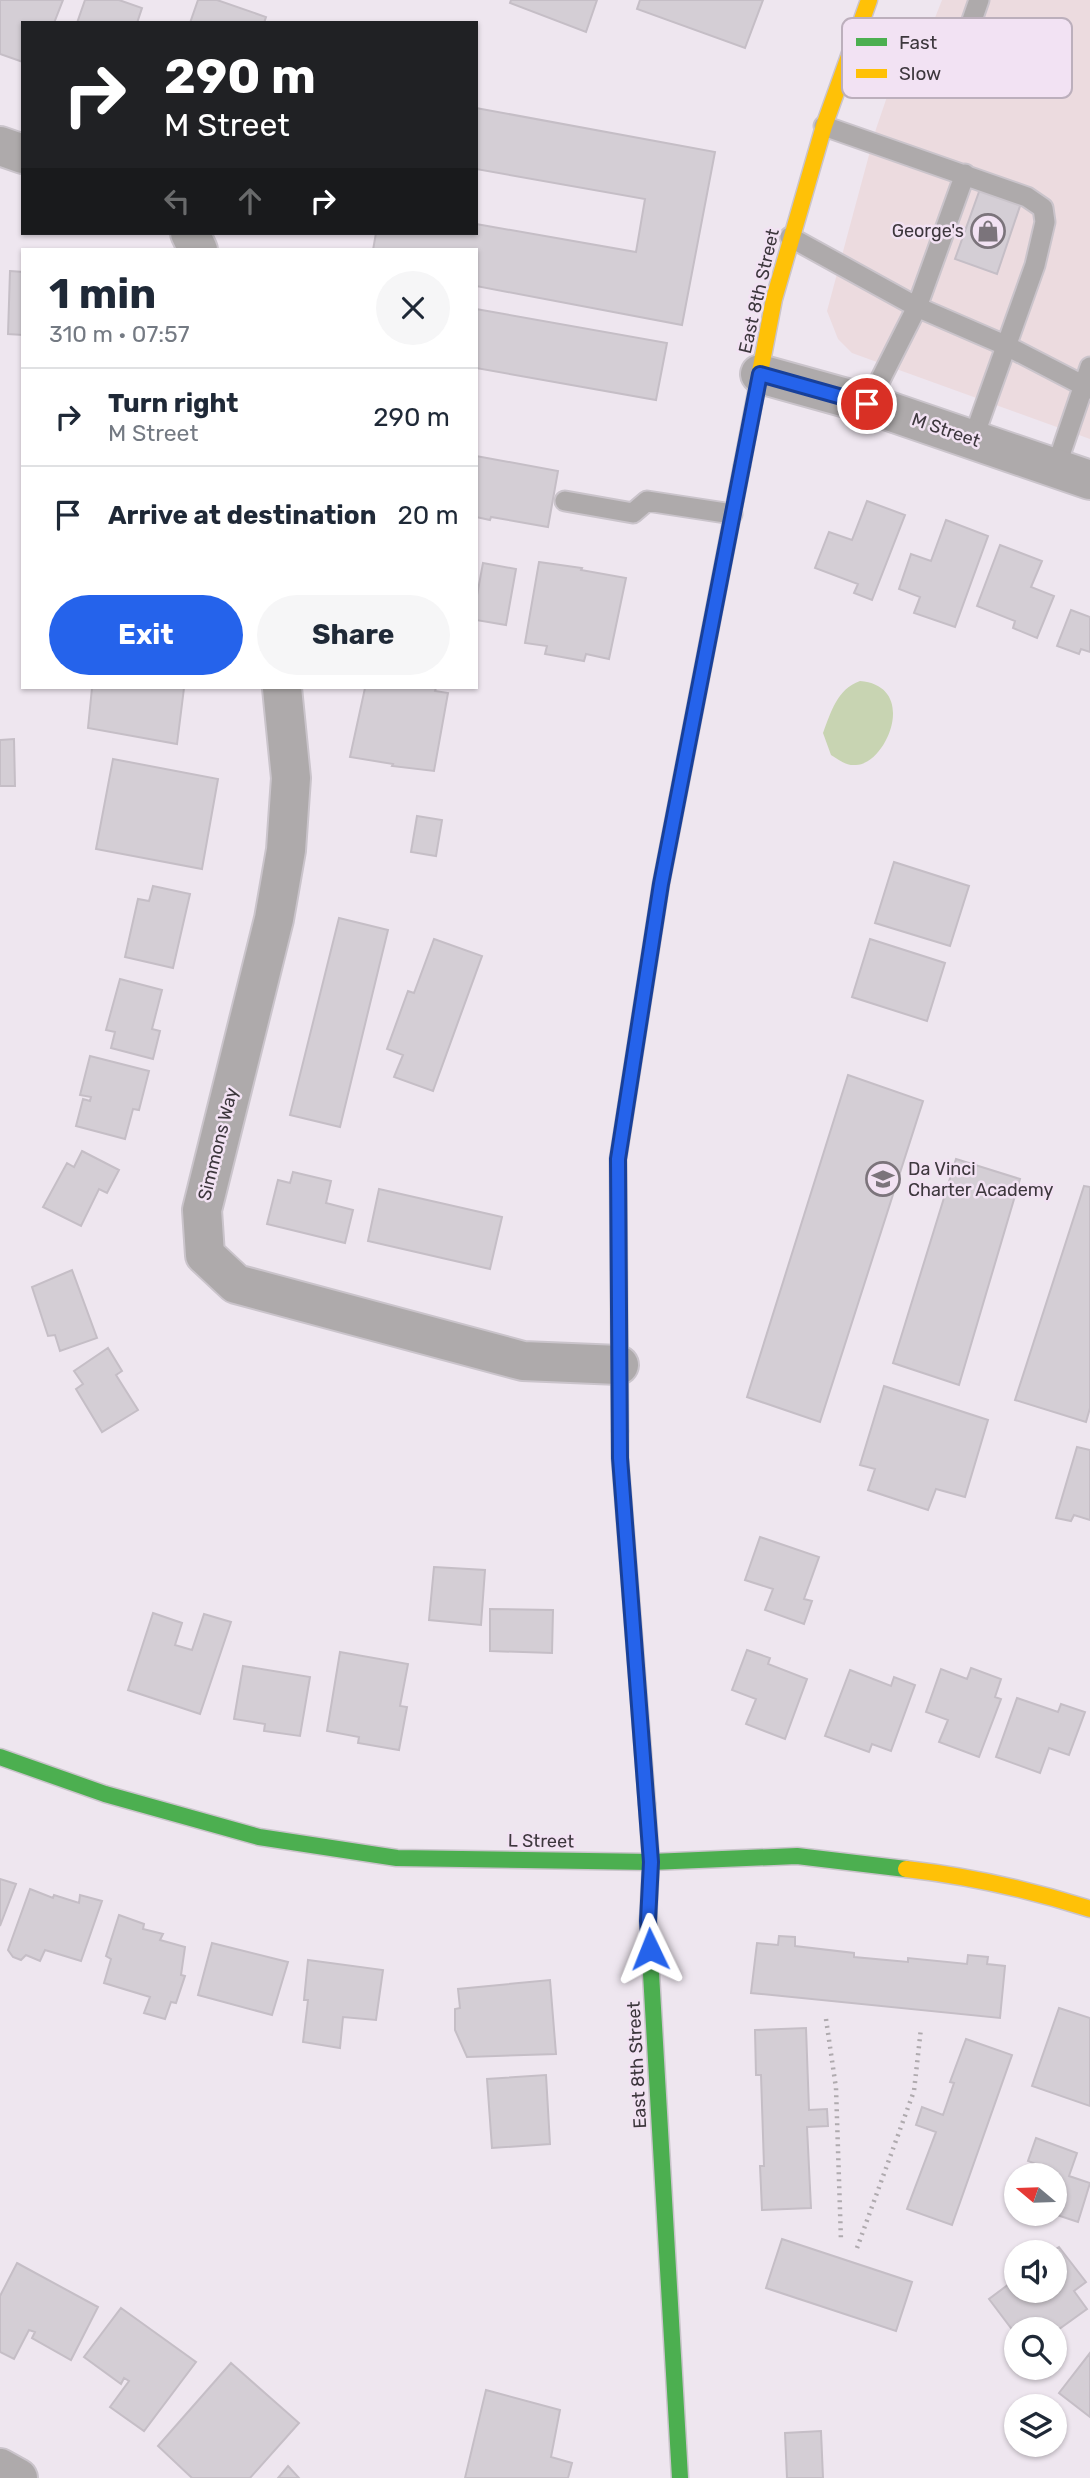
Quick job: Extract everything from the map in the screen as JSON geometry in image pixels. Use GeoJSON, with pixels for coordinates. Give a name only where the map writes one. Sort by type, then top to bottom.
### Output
{"type":"FeatureCollection","features":[{"type":"Feature","properties":{"kind":"street","name":"East 8th Street"},"geometry":{"type":"LineString","coordinates":[[863,18],[869,0]]}},
{"type":"Feature","properties":{"kind":"street","name":"East 8th Street"},"geometry":{"type":"LineString","coordinates":[[680,2478],[648,1921],[651,1862],[620,1458],[618,1159],[661,884],[774,299],[790,237],[842,76]]}},
{"type":"Feature","properties":{"kind":"street"},"geometry":{"type":"LineString","coordinates":[[0,146],[21,153]]}},
{"type":"Feature","properties":{"kind":"street","name":"M Street"},"geometry":{"type":"LineString","coordinates":[[760,374],[867,404],[1073,473]]}},
{"type":"Feature","properties":{"kind":"street","name":"Simmons Way"},"geometry":{"type":"LineString","coordinates":[[282,689],[291,778],[286,850],[274,919],[202,1210],[205,1255],[236,1284],[523,1361],[620,1365]]}},
{"type":"Feature","properties":{"kind":"street","name":"L Street"},"geometry":{"type":"LineString","coordinates":[[0,1757],[105,1794],[258,1837],[397,1858],[651,1862],[797,1856],[945,1873],[1053,1897],[1090,1909]]}},
{"type":"Feature","properties":{"kind":"street"},"geometry":{"type":"LineString","coordinates":[[0,2468],[18,2478]]}},
{"type":"Feature","properties":{"kind":"lane"},"geometry":{"type":"LineString","coordinates":[[973,18],[979,0]]}},
{"type":"Feature","properties":{"kind":"lane"},"geometry":{"type":"LineString","coordinates":[[824,126],[1027,197],[1043,208],[1045,222],[1035,265],[973,439]]}},
{"type":"Feature","properties":{"kind":"lane"},"geometry":{"type":"LineString","coordinates":[[867,404],[917,307],[965,174]]}},
{"type":"Feature","properties":{"kind":"lane"},"geometry":{"type":"LineString","coordinates":[[790,237],[917,307],[1007,346],[1087,387]]}},
{"type":"Feature","properties":{"kind":"lane"},"geometry":{"type":"LineString","coordinates":[[1073,473],[1090,367]]}},
{"type":"Feature","properties":{"kind":"lane"},"geometry":{"type":"LineString","coordinates":[[565,501],[633,513],[647,501],[732,513]]}},
{"type":"Feature","properties":{"kind":"path"},"geometry":{"type":"LineString","coordinates":[[826,2019],[836,2088],[841,2241]]}},
{"type":"Feature","properties":{"kind":"path"},"geometry":{"type":"LineString","coordinates":[[857,2248],[914,2091],[921,2028]]}},
{"type":"Feature","properties":{"kind":"shaded area"},"geometry":{"type":"Polygon","coordinates":[[[942,0],[1090,0],[1090,439],[852,353],[838,339],[827,311],[887,98],[1072,98],[1072,18],[935,18],[942,0]]]}},
{"type":"Feature","properties":{"kind":"green space"},"geometry":{"type":"Polygon","coordinates":[[[860,681],[878,686],[889,696],[893,710],[892,725],[878,752],[867,761],[852,765],[831,755],[823,733],[840,695],[860,681]]]}},
{"type":"Feature","properties":{"kind":"building"},"geometry":{"type":"Polygon","coordinates":[[[0,0],[63,0],[55,21],[21,21],[21,61],[0,54],[0,0]]]}},
{"type":"Feature","properties":{"kind":"building"},"geometry":{"type":"Polygon","coordinates":[[[85,0],[119,0],[142,8],[138,21],[78,21],[85,0]]]}},
{"type":"Feature","properties":{"kind":"building"},"geometry":{"type":"Polygon","coordinates":[[[198,0],[217,0],[266,17],[265,21],[191,21],[198,0]]]}},
{"type":"Feature","properties":{"kind":"building"},"geometry":{"type":"Polygon","coordinates":[[[511,0],[597,0],[586,32],[510,3],[511,0]]]}},
{"type":"Feature","properties":{"kind":"building"},"geometry":{"type":"Polygon","coordinates":[[[640,0],[763,0],[745,48],[637,9],[640,0]]]}},
{"type":"Feature","properties":{"kind":"building"},"geometry":{"type":"Polygon","coordinates":[[[478,108],[715,152],[682,325],[478,286],[478,248],[373,248],[376,235],[478,235],[478,224],[636,252],[645,199],[478,169],[478,108]]]}},
{"type":"Feature","properties":{"kind":"building","name":"George's"},"geometry":{"type":"Polygon","coordinates":[[[980,189],[1021,203],[997,274],[955,259],[980,189]]]}},
{"type":"Feature","properties":{"kind":"building"},"geometry":{"type":"Polygon","coordinates":[[[10,271],[21,272],[21,335],[8,334],[10,271]]]}},
{"type":"Feature","properties":{"kind":"building"},"geometry":{"type":"Polygon","coordinates":[[[478,309],[667,343],[656,400],[478,368],[478,309]]]}},
{"type":"Feature","properties":{"kind":"building"},"geometry":{"type":"Polygon","coordinates":[[[478,456],[558,471],[548,527],[491,517],[490,520],[478,517],[478,456]]]}},
{"type":"Feature","properties":{"kind":"building"},"geometry":{"type":"Polygon","coordinates":[[[867,501],[905,515],[872,600],[854,593],[858,584],[815,568],[829,532],[852,540],[867,501]]]}},
{"type":"Feature","properties":{"kind":"building"},"geometry":{"type":"Polygon","coordinates":[[[946,520],[988,536],[955,627],[914,613],[920,597],[899,589],[911,554],[931,561],[946,520]]]}},
{"type":"Feature","properties":{"kind":"building"},"geometry":{"type":"Polygon","coordinates":[[[1000,545],[1042,561],[1031,587],[1054,596],[1037,638],[1013,628],[1015,621],[977,606],[1000,545]]]}},
{"type":"Feature","properties":{"kind":"building"},"geometry":{"type":"Polygon","coordinates":[[[539,562],[626,578],[609,659],[586,654],[584,661],[545,654],[547,646],[525,643],[539,562]]]}},
{"type":"Feature","properties":{"kind":"building"},"geometry":{"type":"Polygon","coordinates":[[[483,563],[516,569],[506,625],[478,620],[478,590],[483,563]]]}},
{"type":"Feature","properties":{"kind":"building"},"geometry":{"type":"Polygon","coordinates":[[[1071,610],[1090,617],[1090,652],[1081,649],[1079,654],[1057,646],[1071,610]]]}},
{"type":"Feature","properties":{"kind":"building"},"geometry":{"type":"Polygon","coordinates":[[[92,689],[184,689],[177,744],[88,728],[92,689]]]}},
{"type":"Feature","properties":{"kind":"building"},"geometry":{"type":"Polygon","coordinates":[[[365,689],[436,689],[435,691],[448,693],[434,771],[350,757],[365,689]]]}},
{"type":"Feature","properties":{"kind":"building"},"geometry":{"type":"Polygon","coordinates":[[[14,739],[15,786],[0,786],[0,740],[14,739]]]}},
{"type":"Feature","properties":{"kind":"building"},"geometry":{"type":"Polygon","coordinates":[[[113,759],[218,779],[202,869],[96,849],[113,759]]]}},
{"type":"Feature","properties":{"kind":"building"},"geometry":{"type":"Polygon","coordinates":[[[417,816],[442,820],[436,856],[411,852],[417,816]]]}},
{"type":"Feature","properties":{"kind":"building"},"geometry":{"type":"Polygon","coordinates":[[[894,862],[969,886],[950,946],[875,923],[894,862]]]}},
{"type":"Feature","properties":{"kind":"building"},"geometry":{"type":"Polygon","coordinates":[[[153,886],[190,894],[173,968],[125,957],[138,899],[149,901],[153,886]]]}},
{"type":"Feature","properties":{"kind":"building"},"geometry":{"type":"Polygon","coordinates":[[[339,918],[388,930],[340,1127],[290,1115],[339,918]]]}},
{"type":"Feature","properties":{"kind":"building"},"geometry":{"type":"Polygon","coordinates":[[[434,939],[482,956],[433,1091],[394,1077],[403,1055],[387,1049],[408,991],[414,993],[434,939]]]}},
{"type":"Feature","properties":{"kind":"building"},"geometry":{"type":"Polygon","coordinates":[[[870,939],[945,963],[927,1021],[852,997],[870,939]]]}},
{"type":"Feature","properties":{"kind":"building"},"geometry":{"type":"Polygon","coordinates":[[[120,979],[162,990],[152,1029],[160,1031],[153,1059],[111,1048],[115,1032],[106,1030],[120,979]]]}},
{"type":"Feature","properties":{"kind":"building"},"geometry":{"type":"Polygon","coordinates":[[[90,1056],[149,1071],[139,1110],[133,1109],[125,1139],[76,1126],[83,1099],[90,1101],[91,1097],[80,1095],[90,1056]]]}},
{"type":"Feature","properties":{"kind":"building"},"geometry":{"type":"Polygon","coordinates":[[[848,1075],[923,1101],[820,1422],[747,1397],[848,1075]]]}},
{"type":"Feature","properties":{"kind":"building"},"geometry":{"type":"Polygon","coordinates":[[[82,1151],[119,1170],[107,1193],[99,1189],[81,1226],[43,1207],[67,1163],[74,1167],[82,1151]]]}},
{"type":"Feature","properties":{"kind":"building"},"geometry":{"type":"Polygon","coordinates":[[[956,1159],[1020,1179],[959,1385],[893,1363],[956,1159]]]}},
{"type":"Feature","properties":{"kind":"building"},"geometry":{"type":"Polygon","coordinates":[[[293,1172],[331,1181],[326,1203],[353,1210],[345,1243],[267,1224],[278,1180],[290,1183],[293,1172]]]}},
{"type":"Feature","properties":{"kind":"building"},"geometry":{"type":"Polygon","coordinates":[[[1084,1186],[1090,1187],[1090,1408],[1086,1422],[1015,1400],[1084,1186]]]}},
{"type":"Feature","properties":{"kind":"building"},"geometry":{"type":"Polygon","coordinates":[[[379,1189],[502,1217],[490,1269],[368,1241],[379,1189]]]}},
{"type":"Feature","properties":{"kind":"building"},"geometry":{"type":"Polygon","coordinates":[[[72,1270],[97,1338],[60,1351],[55,1335],[48,1336],[32,1287],[72,1270]]]}},
{"type":"Feature","properties":{"kind":"building"},"geometry":{"type":"Polygon","coordinates":[[[108,1348],[122,1371],[116,1375],[138,1410],[102,1432],[76,1389],[83,1384],[74,1371],[108,1348]]]}},
{"type":"Feature","properties":{"kind":"building"},"geometry":{"type":"Polygon","coordinates":[[[884,1386],[988,1420],[965,1497],[936,1489],[928,1510],[868,1490],[875,1469],[860,1465],[884,1386]]]}},
{"type":"Feature","properties":{"kind":"building"},"geometry":{"type":"Polygon","coordinates":[[[1077,1447],[1090,1450],[1090,1520],[1074,1515],[1071,1521],[1056,1518],[1077,1447]]]}},
{"type":"Feature","properties":{"kind":"building"},"geometry":{"type":"Polygon","coordinates":[[[760,1537],[819,1557],[804,1599],[812,1601],[804,1624],[765,1610],[773,1589],[745,1580],[760,1537]]]}},
{"type":"Feature","properties":{"kind":"building"},"geometry":{"type":"Polygon","coordinates":[[[434,1567],[485,1570],[481,1625],[429,1620],[434,1567]]]}},
{"type":"Feature","properties":{"kind":"building"},"geometry":{"type":"Polygon","coordinates":[[[490,1609],[553,1610],[552,1653],[490,1651],[490,1609]]]}},
{"type":"Feature","properties":{"kind":"building"},"geometry":{"type":"Polygon","coordinates":[[[153,1613],[182,1623],[175,1645],[192,1650],[204,1614],[231,1622],[200,1714],[128,1690],[153,1613]]]}},
{"type":"Feature","properties":{"kind":"building"},"geometry":{"type":"Polygon","coordinates":[[[747,1650],[770,1658],[768,1664],[807,1679],[785,1739],[746,1724],[756,1699],[732,1690],[747,1650]]]}},
{"type":"Feature","properties":{"kind":"building"},"geometry":{"type":"Polygon","coordinates":[[[340,1652],[408,1664],[400,1706],[407,1707],[399,1750],[358,1743],[359,1737],[327,1731],[340,1652]]]}},
{"type":"Feature","properties":{"kind":"building"},"geometry":{"type":"Polygon","coordinates":[[[243,1666],[310,1677],[300,1736],[264,1731],[265,1724],[234,1719],[243,1666]]]}},
{"type":"Feature","properties":{"kind":"building"},"geometry":{"type":"Polygon","coordinates":[[[971,1668],[1001,1679],[995,1697],[1001,1699],[979,1757],[939,1742],[948,1720],[926,1712],[941,1669],[967,1679],[971,1668]]]}},
{"type":"Feature","properties":{"kind":"building"},"geometry":{"type":"Polygon","coordinates":[[[850,1670],[891,1686],[894,1677],[915,1685],[891,1751],[872,1744],[869,1752],[825,1736],[850,1670]]]}},
{"type":"Feature","properties":{"kind":"building"},"geometry":{"type":"Polygon","coordinates":[[[1017,1698],[1058,1712],[1061,1704],[1085,1712],[1069,1755],[1049,1748],[1040,1773],[996,1757],[1017,1698]]]}},
{"type":"Feature","properties":{"kind":"building"},"geometry":{"type":"Polygon","coordinates":[[[0,1879],[16,1884],[0,1926],[0,1879]]]}},
{"type":"Feature","properties":{"kind":"building"},"geometry":{"type":"Polygon","coordinates":[[[30,1889],[53,1898],[54,1895],[79,1903],[80,1895],[102,1901],[81,1961],[45,1950],[40,1961],[26,1955],[21,1960],[13,1957],[8,1950],[30,1889]]]}},
{"type":"Feature","properties":{"kind":"building"},"geometry":{"type":"Polygon","coordinates":[[[119,1915],[144,1924],[143,1929],[163,1934],[160,1940],[185,1947],[181,1975],[185,1976],[176,2003],[171,2002],[165,2019],[144,2013],[150,1997],[104,1983],[111,1959],[106,1956],[119,1915]]]}},
{"type":"Feature","properties":{"kind":"building"},"geometry":{"type":"Polygon","coordinates":[[[779,1936],[795,1937],[795,1946],[854,1953],[854,1957],[908,1962],[908,1958],[967,1964],[968,1955],[988,1957],[987,1964],[1005,1966],[1000,2018],[751,1993],[757,1943],[778,1945],[779,1936]]]}},
{"type":"Feature","properties":{"kind":"building"},"geometry":{"type":"Polygon","coordinates":[[[212,1943],[288,1962],[272,2015],[198,1995],[212,1943]]]}},
{"type":"Feature","properties":{"kind":"building"},"geometry":{"type":"Polygon","coordinates":[[[308,1960],[383,1970],[376,2020],[343,2017],[340,2048],[303,2042],[308,2000],[304,2000],[308,1960]]]}},
{"type":"Feature","properties":{"kind":"building"},"geometry":{"type":"Polygon","coordinates":[[[550,1980],[556,2054],[467,2057],[455,2030],[455,2009],[460,2008],[458,1989],[550,1980]]]}},
{"type":"Feature","properties":{"kind":"building"},"geometry":{"type":"Polygon","coordinates":[[[1059,2008],[1090,2018],[1090,2106],[1032,2086],[1059,2008]]]}},
{"type":"Feature","properties":{"kind":"building"},"geometry":{"type":"Polygon","coordinates":[[[806,2028],[809,2110],[827,2109],[828,2126],[807,2127],[811,2208],[762,2210],[760,2166],[764,2166],[761,2075],[756,2075],[755,2030],[806,2028]]]}},
{"type":"Feature","properties":{"kind":"building"},"geometry":{"type":"Polygon","coordinates":[[[966,2039],[1012,2055],[952,2225],[907,2209],[936,2132],[916,2125],[922,2107],[943,2115],[954,2083],[950,2082],[966,2039]]]}},
{"type":"Feature","properties":{"kind":"building"},"geometry":{"type":"Polygon","coordinates":[[[546,2075],[550,2144],[492,2148],[487,2079],[546,2075]]]}},
{"type":"Feature","properties":{"kind":"building"},"geometry":{"type":"Polygon","coordinates":[[[1036,2138],[1077,2153],[1069,2176],[1090,2183],[1078,2222],[1068,2219],[1068,2163],[1028,2161],[1036,2138]]]}},
{"type":"Feature","properties":{"kind":"building"},"geometry":{"type":"Polygon","coordinates":[[[782,2239],[912,2282],[896,2331],[766,2288],[782,2239]]]}},
{"type":"Feature","properties":{"kind":"building"},"geometry":{"type":"Polygon","coordinates":[[[1067,2257],[1086,2282],[1074,2291],[1087,2309],[1067,2323],[1067,2317],[1004,2319],[989,2299],[1004,2288],[1004,2303],[1067,2303],[1067,2257]]]}},
{"type":"Feature","properties":{"kind":"building"},"geometry":{"type":"Polygon","coordinates":[[[17,2263],[98,2307],[71,2360],[32,2338],[35,2332],[29,2330],[14,2359],[0,2352],[0,2296],[17,2263]]]}},
{"type":"Feature","properties":{"kind":"building"},"geometry":{"type":"Polygon","coordinates":[[[121,2308],[196,2362],[144,2431],[110,2407],[129,2381],[124,2378],[121,2384],[84,2357],[121,2308]]]}},
{"type":"Feature","properties":{"kind":"building"},"geometry":{"type":"Polygon","coordinates":[[[1090,2353],[1090,2417],[1067,2399],[1067,2394],[1059,2393],[1090,2353]]]}},
{"type":"Feature","properties":{"kind":"building"},"geometry":{"type":"Polygon","coordinates":[[[231,2363],[299,2423],[250,2478],[192,2478],[158,2446],[231,2363]]]}},
{"type":"Feature","properties":{"kind":"building"},"geometry":{"type":"Polygon","coordinates":[[[486,2390],[560,2410],[551,2457],[572,2463],[568,2478],[465,2478],[486,2390]]]}},
{"type":"Feature","properties":{"kind":"building"},"geometry":{"type":"Polygon","coordinates":[[[821,2431],[823,2478],[787,2478],[785,2433],[821,2431]]]}},
{"type":"Feature","properties":{"kind":"building"},"geometry":{"type":"Polygon","coordinates":[[[288,2466],[299,2478],[278,2478],[288,2466]]]}},
{"type":"Feature","properties":{"kind":"traffic: fast"},"geometry":{"type":"LineString","coordinates":[[620,1431],[618,1159],[661,884],[742,466]]}},
{"type":"Feature","properties":{"kind":"traffic: fast"},"geometry":{"type":"LineString","coordinates":[[0,1757],[105,1794],[259,1837],[397,1858],[651,1862],[797,1856],[906,1869]]}},
{"type":"Feature","properties":{"kind":"traffic: fast"},"geometry":{"type":"LineString","coordinates":[[647,1804],[651,1862],[648,1921],[680,2478]]}},
{"type":"Feature","properties":{"kind":"traffic: slow"},"geometry":{"type":"LineString","coordinates":[[863,18],[869,0]]}},
{"type":"Feature","properties":{"kind":"traffic: slow"},"geometry":{"type":"LineString","coordinates":[[742,466],[774,299],[824,126],[842,76]]}},
{"type":"Feature","properties":{"kind":"traffic: slow"},"geometry":{"type":"LineString","coordinates":[[620,1431],[647,1804]]}},
{"type":"Feature","properties":{"kind":"traffic: slow"},"geometry":{"type":"LineString","coordinates":[[906,1869],[999,1884],[1090,1909]]}},
{"type":"Feature","properties":{"kind":"place","name":"George's"},"geometry":{"type":"Point","coordinates":[988,231]}},
{"type":"Feature","properties":{"kind":"place","name":"Da Vinci Charter Academy"},"geometry":{"type":"Point","coordinates":[883,1179]}},
{"type":"Feature","properties":{"kind":"route"},"geometry":{"type":"LineString","coordinates":[[650,1949],[648,1921],[651,1862],[620,1458],[618,1159],[661,884],[760,374],[867,404]]}}]}
